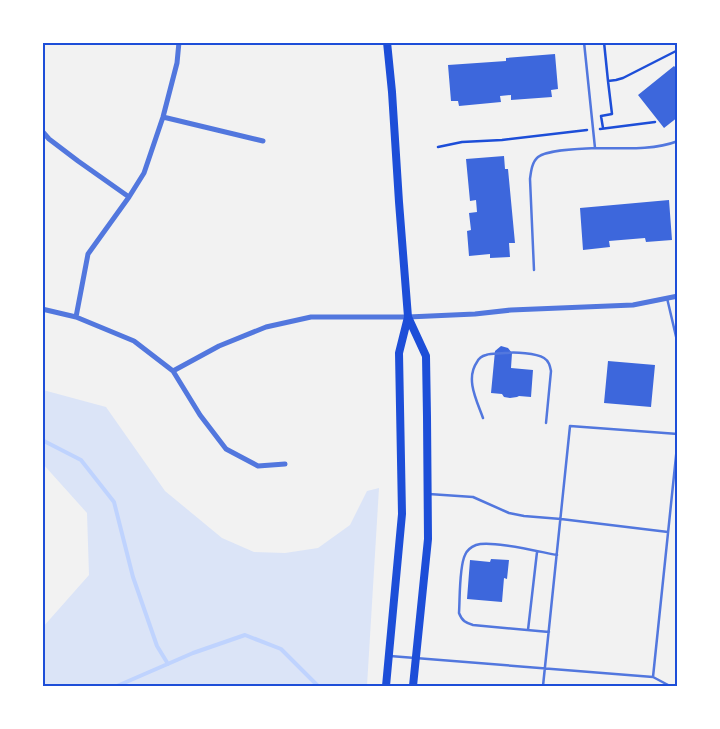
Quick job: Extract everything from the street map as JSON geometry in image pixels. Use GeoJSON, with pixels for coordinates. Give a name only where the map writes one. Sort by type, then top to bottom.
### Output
{"type":"FeatureCollection","features":[{"type":"Feature","properties":{"kind":"main road"},"geometry":{"type":"LineString","coordinates":[[386,686],[402,514],[399,353],[408,317],[387,42]]}},
{"type":"Feature","properties":{"kind":"main road"},"geometry":{"type":"LineString","coordinates":[[408,317],[426,356],[428,494],[428,539],[413,686]]}},
{"type":"Feature","properties":{"kind":"street"},"geometry":{"type":"LineString","coordinates":[[76,317],[88,254],[144,173],[163,117],[177,63],[179,42]]}},
{"type":"Feature","properties":{"kind":"street"},"geometry":{"type":"LineString","coordinates":[[163,117],[263,141]]}},
{"type":"Feature","properties":{"kind":"street"},"geometry":{"type":"LineString","coordinates":[[42,131],[49,139],[78,161],[129,197]]}},
{"type":"Feature","properties":{"kind":"street"},"geometry":{"type":"LineString","coordinates":[[173,371],[219,346],[266,327],[311,317],[408,317],[475,314],[511,310],[634,305],[678,296]]}},
{"type":"Feature","properties":{"kind":"street"},"geometry":{"type":"LineString","coordinates":[[42,309],[76,317],[134,341],[173,371],[200,415],[226,449],[258,466],[285,464]]}},
{"type":"Feature","properties":{"kind":"lane"},"geometry":{"type":"LineString","coordinates":[[584,42],[595,148]]}},
{"type":"Feature","properties":{"kind":"lane"},"geometry":{"type":"LineString","coordinates":[[534,270],[530,179],[532,167],[537,157],[548,152],[595,148],[649,148],[678,141]]}},
{"type":"Feature","properties":{"kind":"lane"},"geometry":{"type":"LineString","coordinates":[[667,298],[678,344]]}},
{"type":"Feature","properties":{"kind":"lane"},"geometry":{"type":"LineString","coordinates":[[483,418],[472,386],[474,367],[484,355],[514,352],[540,356],[546,359],[550,365],[546,424]]}},
{"type":"Feature","properties":{"kind":"lane"},"geometry":{"type":"LineString","coordinates":[[543,686],[570,426],[678,436],[653,678]]}},
{"type":"Feature","properties":{"kind":"lane"},"geometry":{"type":"LineString","coordinates":[[428,494],[472,497],[510,513],[524,516],[668,532]]}},
{"type":"Feature","properties":{"kind":"lane"},"geometry":{"type":"LineString","coordinates":[[549,632],[473,625],[466,622],[459,613],[462,563],[465,554],[477,544],[489,544],[557,555]]}},
{"type":"Feature","properties":{"kind":"lane"},"geometry":{"type":"LineString","coordinates":[[528,630],[536,552]]}},
{"type":"Feature","properties":{"kind":"lane"},"geometry":{"type":"LineString","coordinates":[[389,656],[653,678],[670,686]]}},
{"type":"Feature","properties":{"kind":"path"},"geometry":{"type":"LineString","coordinates":[[603,128],[601,116],[612,114],[604,42]]}},
{"type":"Feature","properties":{"kind":"path"},"geometry":{"type":"LineString","coordinates":[[608,81],[623,78],[678,50]]}},
{"type":"Feature","properties":{"kind":"path"},"geometry":{"type":"LineString","coordinates":[[438,147],[462,142],[502,140],[655,122]]}},
{"type":"Feature","properties":{"kind":"shaded area"},"geometry":{"type":"Polygon","coordinates":[[[43,390],[106,407],[165,491],[222,538],[254,552],[285,553],[318,548],[350,525],[367,491],[379,488],[367,686],[43,686],[43,627],[89,575],[87,513],[43,464],[43,390]]]}},
{"type":"Feature","properties":{"kind":"building"},"geometry":{"type":"Polygon","coordinates":[[[555,54],[558,89],[551,90],[552,97],[511,100],[511,95],[500,96],[501,102],[459,106],[458,101],[451,101],[448,65],[506,61],[506,58],[555,54]]]}},
{"type":"Feature","properties":{"kind":"building"},"geometry":{"type":"Polygon","coordinates":[[[674,66],[676,68],[678,66],[678,117],[664,128],[638,95],[674,66]]]}},
{"type":"Feature","properties":{"kind":"building"},"geometry":{"type":"Polygon","coordinates":[[[504,156],[505,169],[508,169],[515,243],[509,243],[510,257],[490,258],[490,254],[469,256],[467,231],[471,230],[469,213],[477,212],[476,200],[470,201],[466,159],[504,156]]]}},
{"type":"Feature","properties":{"kind":"building"},"geometry":{"type":"Polygon","coordinates":[[[669,200],[672,240],[646,242],[645,238],[609,241],[610,247],[583,250],[580,208],[669,200]]]}},
{"type":"Feature","properties":{"kind":"building"},"geometry":{"type":"Polygon","coordinates":[[[501,346],[508,348],[512,353],[511,368],[533,370],[531,397],[519,396],[510,398],[504,397],[502,394],[491,393],[495,351],[501,346]]]}},
{"type":"Feature","properties":{"kind":"building"},"geometry":{"type":"Polygon","coordinates":[[[608,361],[655,365],[651,407],[604,403],[608,361]]]}},
{"type":"Feature","properties":{"kind":"building"},"geometry":{"type":"Polygon","coordinates":[[[491,559],[509,560],[507,579],[504,578],[502,602],[467,599],[470,560],[490,562],[491,559]]]}},
{"type":"Feature","properties":{"kind":"building"},"geometry":{"type":"Polygon","coordinates":[[[471,684],[490,685],[490,686],[471,686],[471,684]]]}},
{"type":"Feature","properties":{"kind":"waterway"},"geometry":{"type":"LineString","coordinates":[[42,440],[81,460],[114,502],[133,577],[157,646],[168,664]]}},
{"type":"Feature","properties":{"kind":"waterway"},"geometry":{"type":"LineString","coordinates":[[117,686],[193,653],[245,635],[281,649],[318,686]]}}]}
